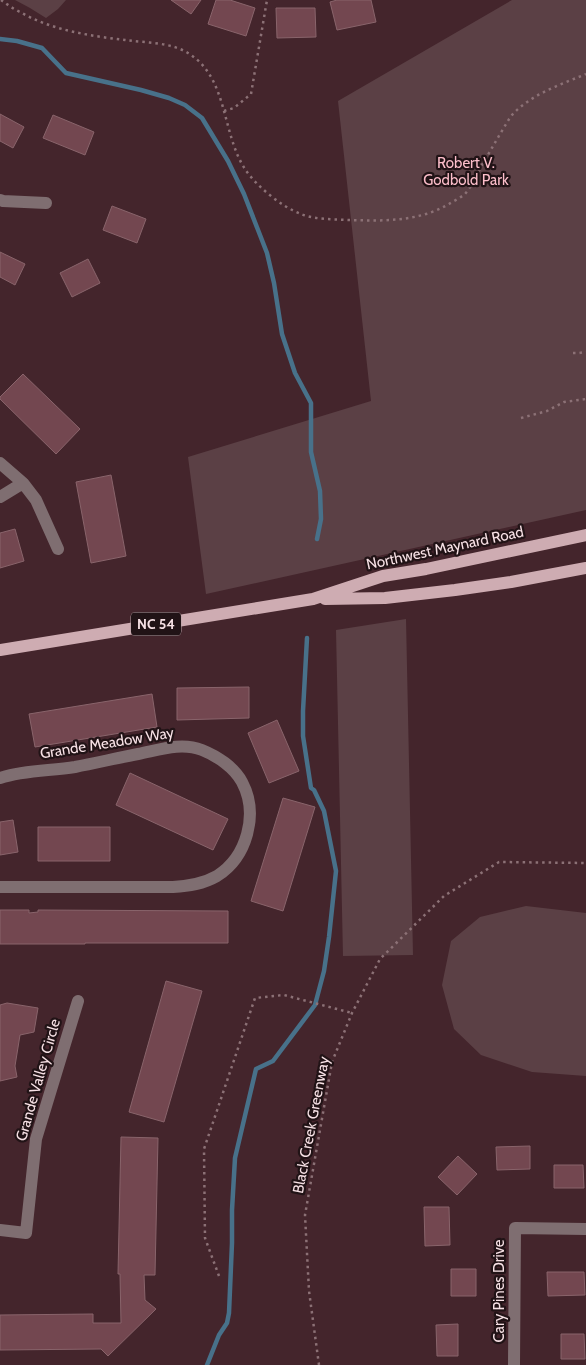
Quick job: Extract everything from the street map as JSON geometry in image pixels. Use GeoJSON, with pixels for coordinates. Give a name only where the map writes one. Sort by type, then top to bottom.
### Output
{"type":"FeatureCollection","features":[{"type":"Feature","properties":{"kind":"main road","name":"Northwest Maynard Road"},"geometry":{"type":"LineString","coordinates":[[312,599],[383,576],[426,569],[586,535]]}},
{"type":"Feature","properties":{"kind":"main road","name":"Northwest Maynard Road"},"geometry":{"type":"LineString","coordinates":[[0,650],[312,599],[385,598],[511,582],[586,568]]}},
{"type":"Feature","properties":{"kind":"street"},"geometry":{"type":"LineString","coordinates":[[0,200],[46,203]]}},
{"type":"Feature","properties":{"kind":"street"},"geometry":{"type":"LineString","coordinates":[[0,463],[22,483],[36,500],[58,549]]}},
{"type":"Feature","properties":{"kind":"street"},"geometry":{"type":"LineString","coordinates":[[0,497],[22,483]]}},
{"type":"Feature","properties":{"kind":"street","name":"Grande Meadow Way"},"geometry":{"type":"LineString","coordinates":[[0,778],[27,771],[74,767],[169,747],[192,747],[215,756],[224,762],[242,781],[249,806],[249,828],[238,856],[223,871],[205,882],[191,886],[0,887]]}},
{"type":"Feature","properties":{"kind":"street","name":"Grande Valley Circle"},"geometry":{"type":"LineString","coordinates":[[0,1230],[26,1233],[36,1139],[78,1001]]}},
{"type":"Feature","properties":{"kind":"street","name":"Cary Pines Drive"},"geometry":{"type":"LineString","coordinates":[[514,1365],[516,1228],[586,1229]]}},
{"type":"Feature","properties":{"kind":"path"},"geometry":{"type":"LineString","coordinates":[[1,0],[21,13],[46,24],[74,32],[160,44],[190,54],[202,63],[211,75],[219,93],[232,138],[244,167],[252,180],[289,208],[311,217],[377,221],[396,220],[428,214],[447,206],[464,194],[506,124],[518,108],[551,88],[586,74]]}},
{"type":"Feature","properties":{"kind":"path"},"geometry":{"type":"LineString","coordinates":[[224,111],[234,108],[251,94],[267,0]]}},
{"type":"Feature","properties":{"kind":"path"},"geometry":{"type":"LineString","coordinates":[[573,353],[586,352]]}},
{"type":"Feature","properties":{"kind":"path"},"geometry":{"type":"LineString","coordinates":[[521,418],[547,411],[564,402],[586,399]]}},
{"type":"Feature","properties":{"kind":"path","name":"Black Creek Greenway"},"geometry":{"type":"LineString","coordinates":[[319,1365],[308,1291],[305,1215],[332,1062],[352,1013],[380,959],[444,896],[499,862],[586,863]]}},
{"type":"Feature","properties":{"kind":"path"},"geometry":{"type":"LineString","coordinates":[[219,1276],[205,1238],[204,1148],[255,998],[284,995],[352,1013]]}},
{"type":"Feature","properties":{"kind":"green space"},"geometry":{"type":"Polygon","coordinates":[[[15,0],[66,0],[46,18],[15,0]]]}},
{"type":"Feature","properties":{"kind":"green space","name":"Robert V. Godbold Park"},"geometry":{"type":"Polygon","coordinates":[[[512,0],[586,0],[586,510],[206,594],[188,457],[371,401],[338,101],[512,0]]]}},
{"type":"Feature","properties":{"kind":"green space"},"geometry":{"type":"Polygon","coordinates":[[[406,619],[413,955],[343,956],[336,630],[406,619]]]}},
{"type":"Feature","properties":{"kind":"green space"},"geometry":{"type":"Polygon","coordinates":[[[526,906],[586,913],[586,1076],[532,1072],[481,1055],[454,1029],[442,985],[451,941],[480,917],[526,906]]]}},
{"type":"Feature","properties":{"kind":"building"},"geometry":{"type":"Polygon","coordinates":[[[171,0],[201,0],[191,14],[171,0]]]}},
{"type":"Feature","properties":{"kind":"building"},"geometry":{"type":"Polygon","coordinates":[[[216,0],[230,0],[255,8],[246,36],[208,24],[216,0]]]}},
{"type":"Feature","properties":{"kind":"building"},"geometry":{"type":"Polygon","coordinates":[[[337,0],[371,0],[376,22],[337,30],[330,2],[337,0]]]}},
{"type":"Feature","properties":{"kind":"building"},"geometry":{"type":"Polygon","coordinates":[[[276,8],[315,8],[316,37],[277,38],[276,8]]]}},
{"type":"Feature","properties":{"kind":"building"},"geometry":{"type":"Polygon","coordinates":[[[0,114],[24,127],[13,148],[0,141],[0,114]]]}},
{"type":"Feature","properties":{"kind":"building"},"geometry":{"type":"Polygon","coordinates":[[[53,115],[94,132],[85,155],[43,138],[53,115]]]}},
{"type":"Feature","properties":{"kind":"building"},"geometry":{"type":"Polygon","coordinates":[[[112,206],[146,219],[137,243],[103,230],[112,206]]]}},
{"type":"Feature","properties":{"kind":"building"},"geometry":{"type":"Polygon","coordinates":[[[0,252],[25,264],[15,285],[0,277],[0,252]]]}},
{"type":"Feature","properties":{"kind":"building"},"geometry":{"type":"Polygon","coordinates":[[[88,259],[100,283],[72,297],[60,273],[88,259]]]}},
{"type":"Feature","properties":{"kind":"building"},"geometry":{"type":"Polygon","coordinates":[[[23,374],[80,429],[56,454],[0,399],[23,374]]]}},
{"type":"Feature","properties":{"kind":"building"},"geometry":{"type":"Polygon","coordinates":[[[111,475],[126,556],[91,563],[76,482],[111,475]]]}},
{"type":"Feature","properties":{"kind":"building"},"geometry":{"type":"Polygon","coordinates":[[[15,529],[24,561],[0,568],[0,533],[15,529]]]}},
{"type":"Feature","properties":{"kind":"building"},"geometry":{"type":"Polygon","coordinates":[[[249,687],[249,718],[177,720],[177,688],[249,687]]]}},
{"type":"Feature","properties":{"kind":"building"},"geometry":{"type":"Polygon","coordinates":[[[152,694],[157,727],[35,747],[29,714],[152,694]]]}},
{"type":"Feature","properties":{"kind":"building"},"geometry":{"type":"Polygon","coordinates":[[[277,720],[299,771],[269,783],[248,733],[277,720]]]}},
{"type":"Feature","properties":{"kind":"building"},"geometry":{"type":"Polygon","coordinates":[[[130,773],[228,819],[213,850],[116,805],[130,773]]]}},
{"type":"Feature","properties":{"kind":"building"},"geometry":{"type":"Polygon","coordinates":[[[283,798],[315,807],[283,911],[251,901],[283,798]]]}},
{"type":"Feature","properties":{"kind":"building"},"geometry":{"type":"Polygon","coordinates":[[[13,820],[18,852],[0,855],[0,822],[13,820]]]}},
{"type":"Feature","properties":{"kind":"building"},"geometry":{"type":"Polygon","coordinates":[[[38,827],[110,827],[110,861],[38,861],[38,827]]]}},
{"type":"Feature","properties":{"kind":"building"},"geometry":{"type":"Polygon","coordinates":[[[0,910],[29,910],[29,913],[38,912],[38,910],[228,911],[228,943],[0,944],[0,910]]]}},
{"type":"Feature","properties":{"kind":"building"},"geometry":{"type":"Polygon","coordinates":[[[166,981],[202,991],[164,1122],[129,1112],[166,981]]]}},
{"type":"Feature","properties":{"kind":"building"},"geometry":{"type":"Polygon","coordinates":[[[7,1003],[38,1008],[34,1032],[20,1035],[15,1066],[17,1077],[0,1081],[0,1005],[7,1003]]]}},
{"type":"Feature","properties":{"kind":"building"},"geometry":{"type":"Polygon","coordinates":[[[121,1137],[158,1138],[155,1275],[144,1275],[145,1300],[156,1309],[108,1356],[101,1349],[0,1350],[0,1315],[93,1314],[93,1323],[121,1323],[120,1274],[118,1274],[121,1137]]]}},
{"type":"Feature","properties":{"kind":"building"},"geometry":{"type":"Polygon","coordinates":[[[530,1146],[530,1169],[497,1170],[496,1147],[530,1146]]]}},
{"type":"Feature","properties":{"kind":"building"},"geometry":{"type":"Polygon","coordinates":[[[458,1156],[477,1174],[457,1195],[438,1177],[458,1156]]]}},
{"type":"Feature","properties":{"kind":"building"},"geometry":{"type":"Polygon","coordinates":[[[554,1165],[583,1165],[584,1188],[554,1188],[554,1165]]]}},
{"type":"Feature","properties":{"kind":"building"},"geometry":{"type":"Polygon","coordinates":[[[424,1207],[449,1207],[450,1245],[425,1246],[424,1207]]]}},
{"type":"Feature","properties":{"kind":"building"},"geometry":{"type":"Polygon","coordinates":[[[451,1269],[476,1269],[476,1296],[451,1296],[451,1269]]]}},
{"type":"Feature","properties":{"kind":"building"},"geometry":{"type":"Polygon","coordinates":[[[547,1272],[584,1272],[585,1295],[548,1296],[547,1272]]]}},
{"type":"Feature","properties":{"kind":"building"},"geometry":{"type":"Polygon","coordinates":[[[458,1324],[458,1356],[437,1356],[436,1325],[458,1324]]]}},
{"type":"Feature","properties":{"kind":"building"},"geometry":{"type":"Polygon","coordinates":[[[561,1334],[584,1334],[585,1359],[561,1359],[561,1334]]]}},
{"type":"Feature","properties":{"kind":"waterway"},"geometry":{"type":"LineString","coordinates":[[0,39],[17,41],[42,48],[66,73],[169,98],[185,105],[202,118],[228,161],[244,194],[267,253],[282,334],[295,373],[311,403],[311,452],[320,491],[321,519],[317,539]]}},
{"type":"Feature","properties":{"kind":"waterway"},"geometry":{"type":"LineString","coordinates":[[207,1365],[219,1335],[227,1323],[229,1313],[235,1158],[256,1069],[273,1061],[315,1005],[324,971],[329,937],[336,871],[324,811],[314,790],[311,788],[303,736],[307,638]]}}]}
